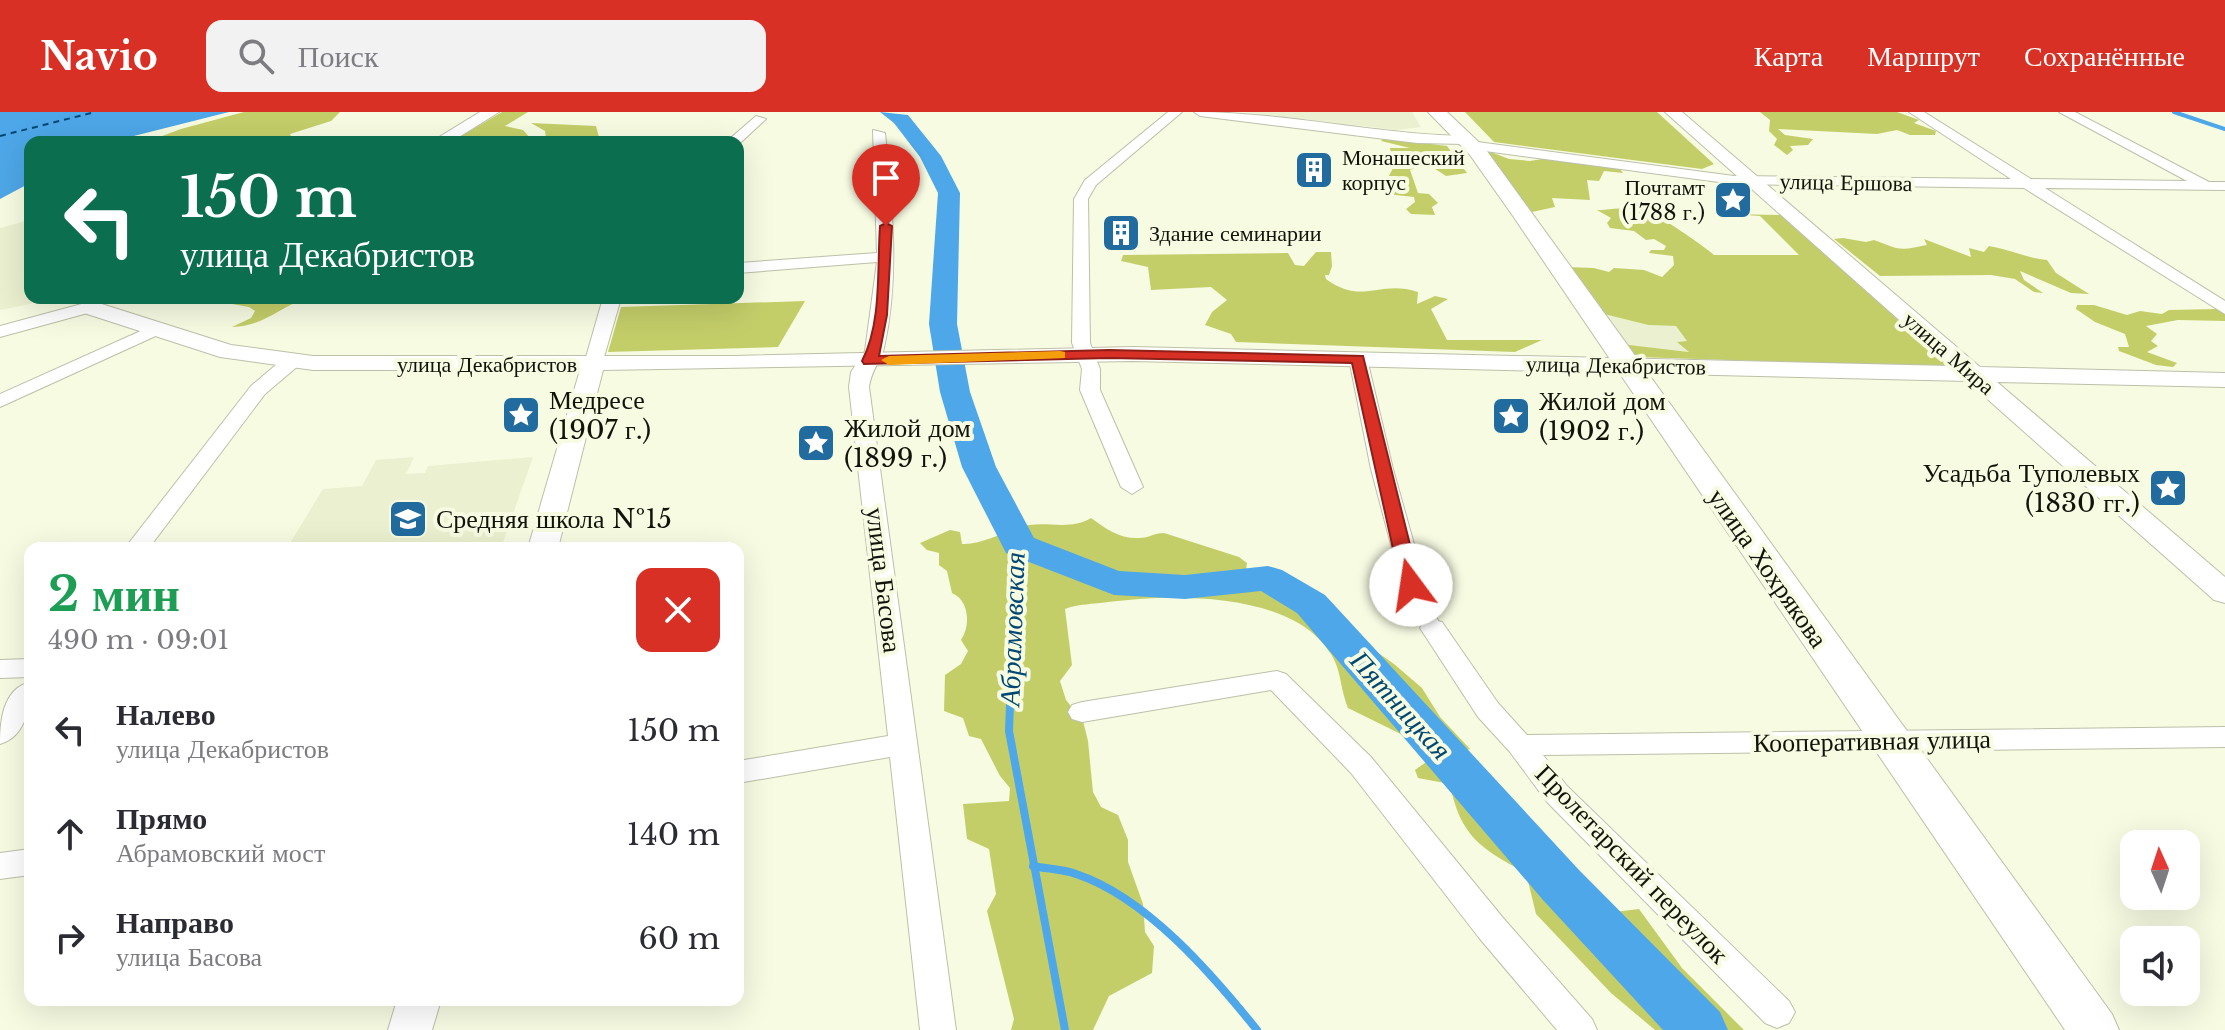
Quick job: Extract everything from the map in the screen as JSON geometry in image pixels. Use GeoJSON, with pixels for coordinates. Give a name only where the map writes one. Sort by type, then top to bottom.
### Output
{"type":"FeatureCollection","features":[{"type":"Feature","properties":{"kind":"main road","name":"улица Хохрякова"},"geometry":{"type":"LineString","coordinates":[[1437,112],[1467,143],[1522,213],[2094,1030]]}},
{"type":"Feature","properties":{"kind":"street"},"geometry":{"type":"LineString","coordinates":[[449,136],[491,112]]}},
{"type":"Feature","properties":{"kind":"street"},"geometry":{"type":"LineString","coordinates":[[1132,487],[1090,390],[1091,369],[1080,335],[1083,194],[1090,183],[1176,112]]}},
{"type":"Feature","properties":{"kind":"street","name":"улица Ершова"},"geometry":{"type":"LineString","coordinates":[[1200,112],[1467,143],[1751,181],[2225,186]]}},
{"type":"Feature","properties":{"kind":"street","name":"улица Мира"},"geometry":{"type":"LineString","coordinates":[[1673,112],[2225,593]]}},
{"type":"Feature","properties":{"kind":"street"},"geometry":{"type":"LineString","coordinates":[[1915,112],[2225,309]]}},
{"type":"Feature","properties":{"kind":"street"},"geometry":{"type":"LineString","coordinates":[[2065,112],[2225,195]]}},
{"type":"Feature","properties":{"kind":"street"},"geometry":{"type":"LineString","coordinates":[[740,136],[760,119]]}},
{"type":"Feature","properties":{"kind":"street","name":"улица Басова"},"geometry":{"type":"LineString","coordinates":[[878,133],[877,156],[886,226],[881,315],[874,351],[881,360],[861,372],[859,387],[938,1030]]}},
{"type":"Feature","properties":{"kind":"street"},"geometry":{"type":"LineString","coordinates":[[744,268],[883,257]]}},
{"type":"Feature","properties":{"kind":"street"},"geometry":{"type":"LineString","coordinates":[[0,332],[99,304]]}},
{"type":"Feature","properties":{"kind":"street"},"geometry":{"type":"LineString","coordinates":[[545,542],[610,304]]}},
{"type":"Feature","properties":{"kind":"street","name":"улица Декабристов"},"geometry":{"type":"LineString","coordinates":[[89,307],[228,352],[291,362],[593,364],[1086,354],[2225,380]]}},
{"type":"Feature","properties":{"kind":"street"},"geometry":{"type":"LineString","coordinates":[[0,401],[154,330]]}},
{"type":"Feature","properties":{"kind":"street","name":"Пролетарский переулок"},"geometry":{"type":"LineString","coordinates":[[1358,359],[1411,585],[1426,617],[1488,710],[1520,745],[1557,794],[1777,1012]]}},
{"type":"Feature","properties":{"kind":"street"},"geometry":{"type":"LineString","coordinates":[[142,542],[258,390],[291,362]]}},
{"type":"Feature","properties":{"kind":"street"},"geometry":{"type":"LineString","coordinates":[[0,669],[24,668]]}},
{"type":"Feature","properties":{"kind":"street"},"geometry":{"type":"LineString","coordinates":[[1082,712],[1277,680],[1361,765],[1483,919],[1579,1030]]}},
{"type":"Feature","properties":{"kind":"street"},"geometry":{"type":"LineString","coordinates":[[0,734],[24,700]]}},
{"type":"Feature","properties":{"kind":"street","name":"Кооперативная улица"},"geometry":{"type":"LineString","coordinates":[[1520,745],[2225,737]]}},
{"type":"Feature","properties":{"kind":"street"},"geometry":{"type":"LineString","coordinates":[[744,771],[904,744]]}},
{"type":"Feature","properties":{"kind":"street"},"geometry":{"type":"LineString","coordinates":[[0,866],[24,863]]}},
{"type":"Feature","properties":{"kind":"street"},"geometry":{"type":"LineString","coordinates":[[410,1030],[417,1006]]}},
{"type":"Feature","properties":{"kind":"shaded area"},"geometry":{"type":"Polygon","coordinates":[[[1244,112],[1412,112],[1421,127],[1398,130],[1244,112]]]}},
{"type":"Feature","properties":{"kind":"shaded area"},"geometry":{"type":"Polygon","coordinates":[[[24,222],[24,304],[30,304],[0,310],[0,228],[24,222]]]}},
{"type":"Feature","properties":{"kind":"shaded area"},"geometry":{"type":"Polygon","coordinates":[[[1604,314],[1648,325],[1676,326],[1688,341],[1678,342],[1690,352],[1621,344],[1604,314]]]}},
{"type":"Feature","properties":{"kind":"shaded area","name":"Средняя школа №15"},"geometry":{"type":"Polygon","coordinates":[[[414,457],[406,474],[425,473],[428,466],[533,457],[503,542],[291,542],[323,489],[362,486],[376,460],[414,457]]]}},
{"type":"Feature","properties":{"kind":"green space"},"geometry":{"type":"Polygon","coordinates":[[[244,112],[340,112],[331,121],[291,136],[162,136],[244,112]]]}},
{"type":"Feature","properties":{"kind":"green space"},"geometry":{"type":"Polygon","coordinates":[[[502,112],[528,112],[505,126],[523,130],[528,136],[461,136],[502,112]]]}},
{"type":"Feature","properties":{"kind":"green space"},"geometry":{"type":"Polygon","coordinates":[[[1465,112],[1657,112],[1714,164],[1702,169],[1494,142],[1465,112]]]}},
{"type":"Feature","properties":{"kind":"green space"},"geometry":{"type":"Polygon","coordinates":[[[1760,112],[1897,112],[1919,120],[1914,123],[1936,131],[1935,135],[1910,135],[1897,130],[1877,134],[1778,129],[1785,135],[1813,139],[1808,145],[1790,146],[1793,150],[1787,155],[1774,145],[1777,139],[1769,131],[1770,120],[1760,112]]]}},
{"type":"Feature","properties":{"kind":"green space"},"geometry":{"type":"Polygon","coordinates":[[[531,123],[596,126],[599,136],[546,136],[545,131],[531,123]]]}},
{"type":"Feature","properties":{"kind":"green space"},"geometry":{"type":"Polygon","coordinates":[[[1384,138],[1447,146],[1467,173],[1446,176],[1426,163],[1410,170],[1418,193],[1429,194],[1438,203],[1432,207],[1435,215],[1411,214],[1406,209],[1415,202],[1414,197],[1340,189],[1382,190],[1394,166],[1390,148],[1410,148],[1381,141],[1384,138]]]}},
{"type":"Feature","properties":{"kind":"green space"},"geometry":{"type":"Polygon","coordinates":[[[1483,149],[1509,159],[1530,161],[1548,158],[1620,169],[1623,173],[1604,171],[1599,181],[1587,180],[1590,200],[1552,198],[1555,207],[1532,212],[1483,149]]]}},
{"type":"Feature","properties":{"kind":"green space"},"geometry":{"type":"Polygon","coordinates":[[[1597,210],[1647,210],[1714,255],[1799,255],[1760,216],[1729,214],[1786,215],[1947,361],[1945,367],[1637,357],[1621,344],[1689,352],[1677,342],[1687,341],[1676,326],[1648,325],[1604,314],[1566,267],[1609,272],[1614,268],[1644,270],[1662,277],[1674,265],[1673,256],[1649,253],[1651,250],[1664,250],[1666,246],[1654,239],[1646,240],[1634,231],[1610,228],[1607,223],[1611,218],[1597,210]]]}},
{"type":"Feature","properties":{"kind":"green space"},"geometry":{"type":"Polygon","coordinates":[[[1834,239],[1866,242],[1874,240],[1904,249],[1927,245],[1924,239],[1971,257],[1969,248],[1984,252],[1989,246],[1996,247],[2047,260],[2056,273],[2089,294],[2071,293],[2020,271],[2024,280],[2043,293],[2034,292],[2015,279],[1991,275],[1880,276],[1834,239]]]}},
{"type":"Feature","properties":{"kind":"green space"},"geometry":{"type":"Polygon","coordinates":[[[1316,252],[1331,252],[1332,266],[1329,275],[1325,275],[1326,279],[1350,291],[1404,289],[1418,292],[1417,304],[1435,296],[1448,299],[1431,309],[1447,340],[1542,340],[1515,352],[1236,342],[1231,334],[1205,325],[1212,312],[1227,300],[1211,287],[1151,290],[1148,267],[1121,261],[1123,255],[1288,253],[1295,265],[1304,266],[1316,252]]]}},
{"type":"Feature","properties":{"kind":"green space"},"geometry":{"type":"Polygon","coordinates":[[[805,301],[778,347],[608,352],[621,307],[805,301]]]}},
{"type":"Feature","properties":{"kind":"green space"},"geometry":{"type":"Polygon","coordinates":[[[232,304],[293,304],[252,324],[232,327],[251,318],[255,311],[232,304]]]}},
{"type":"Feature","properties":{"kind":"green space"},"geometry":{"type":"Polygon","coordinates":[[[2077,305],[2094,305],[2127,315],[2140,311],[2162,314],[2169,310],[2216,309],[2225,313],[2225,321],[2178,320],[2146,326],[2157,334],[2151,341],[2158,346],[2147,352],[2177,363],[2173,367],[2156,365],[2119,351],[2118,347],[2129,347],[2125,334],[2095,322],[2076,309],[2077,305]]]}},
{"type":"Feature","properties":{"kind":"green space"},"geometry":{"type":"Polygon","coordinates":[[[1091,518],[1126,537],[1143,538],[1164,533],[1239,557],[1247,563],[1246,570],[1276,592],[1285,586],[1295,588],[1347,631],[1394,664],[1422,688],[1440,717],[1470,749],[1442,757],[1436,768],[1475,767],[1482,775],[1483,785],[1500,802],[1519,811],[1523,824],[1606,913],[1639,909],[1682,968],[1744,1030],[1655,1030],[1611,993],[1536,914],[1526,873],[1485,848],[1467,829],[1454,802],[1450,784],[1418,778],[1415,770],[1429,760],[1427,747],[1348,708],[1333,658],[1321,641],[1301,625],[1277,613],[1250,605],[1220,600],[1161,598],[1086,604],[1065,609],[1072,665],[1060,681],[1066,700],[1083,721],[1093,792],[1101,807],[1118,815],[1128,840],[1128,862],[1143,904],[1145,932],[1154,946],[1152,973],[1109,996],[1093,1030],[1011,1030],[1014,1019],[987,911],[996,894],[989,849],[967,839],[963,804],[1009,801],[1010,788],[1000,776],[981,739],[969,736],[963,718],[944,711],[945,675],[961,664],[968,651],[961,640],[967,614],[962,601],[952,593],[947,571],[939,565],[939,553],[927,550],[920,543],[950,530],[960,532],[962,544],[971,544],[1029,525],[1068,525],[1091,518]]]}},
{"type":"Feature","properties":{"kind":"water"},"geometry":{"type":"Polygon","coordinates":[[[0,112],[229,112],[134,136],[24,136],[24,186],[0,199],[0,112]]]}},
{"type":"Feature","properties":{"kind":"waterway","name":"Пятницкая"},"geometry":{"type":"LineString","coordinates":[[890,112],[901,119],[930,156],[949,193],[943,324],[955,392],[979,467],[1019,545],[1114,583],[1185,587],[1268,578],[1311,604],[1561,885],[1700,1030]]}},
{"type":"Feature","properties":{"kind":"waterway"},"geometry":{"type":"LineString","coordinates":[[2174,112],[2225,129]]}},
{"type":"Feature","properties":{"kind":"waterway","name":"Абрамовская"},"geometry":{"type":"LineString","coordinates":[[1010,706],[1019,545]]}},
{"type":"Feature","properties":{"kind":"waterway","name":"Абрамовская"},"geometry":{"type":"LineString","coordinates":[[1010,704],[1009,731],[1034,866]]}},
{"type":"Feature","properties":{"kind":"waterway"},"geometry":{"type":"LineString","coordinates":[[1034,866],[1076,874],[1127,900],[1176,940],[1220,985],[1257,1030]]}},
{"type":"Feature","properties":{"kind":"waterway","name":"Абрамовская"},"geometry":{"type":"LineString","coordinates":[[1034,866],[1065,1030]]}},
{"type":"Feature","properties":{"kind":"ferry route"},"geometry":{"type":"LineString","coordinates":[[0,136],[95,112]]}},
{"type":"Feature","properties":{"kind":"slow traffic"},"geometry":{"type":"LineString","coordinates":[[889,360],[1060,355]]}},
{"type":"Feature","properties":{"kind":"place","name":"Монашеский корпус"},"geometry":{"type":"Point","coordinates":[1314,170]}},
{"type":"Feature","properties":{"kind":"place","name":"Почтамт (1788 г.)"},"geometry":{"type":"Point","coordinates":[1733,200]}},
{"type":"Feature","properties":{"kind":"place","name":"Здание семинарии"},"geometry":{"type":"Point","coordinates":[1121,233]}},
{"type":"Feature","properties":{"kind":"place","name":"Медресе (1907 г.)"},"geometry":{"type":"Point","coordinates":[521,415]}},
{"type":"Feature","properties":{"kind":"place","name":"Жилой дом (1902 г.)"},"geometry":{"type":"Point","coordinates":[1511,416]}},
{"type":"Feature","properties":{"kind":"place","name":"Жилой дом (1899 г.)"},"geometry":{"type":"Point","coordinates":[816,443]}},
{"type":"Feature","properties":{"kind":"place","name":"Усадьба Туполевых (1830 гг.)"},"geometry":{"type":"Point","coordinates":[2168,488]}},
{"type":"Feature","properties":{"kind":"place","name":"Средняя школа №15"},"geometry":{"type":"Point","coordinates":[408,519]}},
{"type":"Feature","properties":{"kind":"route"},"geometry":{"type":"LineString","coordinates":[[886,226],[881,315],[869,361],[1109,354],[1358,359],[1411,585]]}}]}
